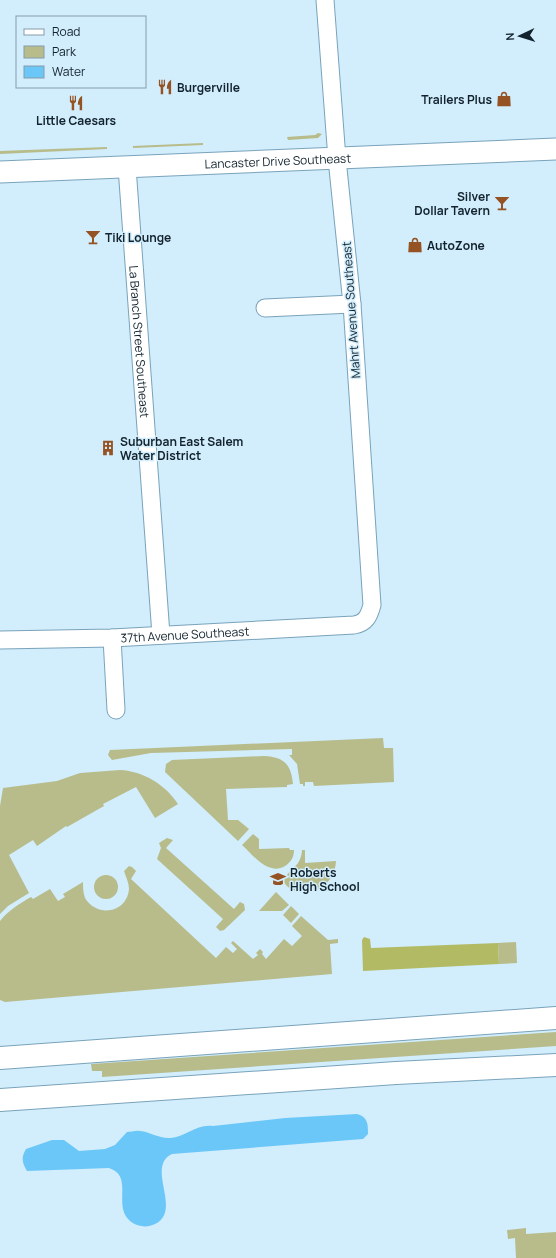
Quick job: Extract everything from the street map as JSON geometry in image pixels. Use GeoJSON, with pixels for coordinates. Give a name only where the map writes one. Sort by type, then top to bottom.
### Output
{"type":"FeatureCollection","features":[{"type":"Feature","properties":{"kind":"highway"},"geometry":{"type":"LineString","coordinates":[[0,1058],[556,1018]]}},
{"type":"Feature","properties":{"kind":"highway"},"geometry":{"type":"LineString","coordinates":[[0,1100],[380,1074],[556,1065]]}},
{"type":"Feature","properties":{"kind":"main road","name":"Lancaster Drive Southeast"},"geometry":{"type":"LineString","coordinates":[[0,172],[556,149]]}},
{"type":"Feature","properties":{"kind":"street","name":"Mahrt Avenue Southeast"},"geometry":{"type":"LineString","coordinates":[[325,0],[337,159],[352,304],[372,605],[367,619]]}},
{"type":"Feature","properties":{"kind":"street","name":"La Branch Street Southeast"},"geometry":{"type":"LineString","coordinates":[[126,167],[161,635]]}},
{"type":"Feature","properties":{"kind":"street"},"geometry":{"type":"LineString","coordinates":[[265,308],[352,304]]}},
{"type":"Feature","properties":{"kind":"street","name":"37th Avenue Southeast"},"geometry":{"type":"LineString","coordinates":[[0,640],[112,638],[354,625],[361,624],[367,619]]}},
{"type":"Feature","properties":{"kind":"street"},"geometry":{"type":"LineString","coordinates":[[112,638],[116,710]]}},
{"type":"Feature","properties":{"kind":"green space"},"geometry":{"type":"Polygon","coordinates":[[[318,133],[322,134],[318,138],[288,140],[287,137],[315,135],[318,133]]]}},
{"type":"Feature","properties":{"kind":"green space"},"geometry":{"type":"Polygon","coordinates":[[[203,143],[203,145],[133,148],[133,146],[203,143]]]}},
{"type":"Feature","properties":{"kind":"green space"},"geometry":{"type":"Polygon","coordinates":[[[107,147],[107,149],[0,154],[0,151],[107,147]]]}},
{"type":"Feature","properties":{"kind":"green space"},"geometry":{"type":"Polygon","coordinates":[[[383,738],[384,748],[393,748],[394,782],[314,786],[313,782],[305,782],[305,786],[303,786],[303,784],[300,784],[297,764],[289,755],[292,755],[292,749],[151,753],[112,760],[108,755],[110,750],[383,738]]]}},
{"type":"Feature","properties":{"kind":"green space"},"geometry":{"type":"Polygon","coordinates":[[[264,756],[277,758],[285,763],[290,771],[293,784],[287,785],[287,787],[226,789],[228,820],[238,820],[249,829],[238,841],[165,772],[166,764],[172,760],[264,756]]]}},
{"type":"Feature","properties":{"kind":"green space"},"geometry":{"type":"Polygon","coordinates":[[[120,770],[137,773],[153,780],[167,791],[178,804],[155,818],[136,787],[103,804],[104,806],[67,827],[66,826],[37,846],[33,840],[9,855],[29,893],[8,906],[0,914],[0,806],[3,788],[57,781],[80,773],[120,770]]]}},
{"type":"Feature","properties":{"kind":"green space"},"geometry":{"type":"Polygon","coordinates":[[[253,834],[259,839],[259,849],[289,848],[290,850],[294,850],[293,857],[285,866],[279,868],[273,868],[261,863],[242,845],[253,834]]]}},
{"type":"Feature","properties":{"kind":"green space"},"geometry":{"type":"Polygon","coordinates":[[[167,838],[173,840],[166,848],[234,909],[240,902],[244,904],[245,910],[224,930],[220,931],[216,927],[223,919],[157,859],[161,848],[159,843],[167,838]]]}},
{"type":"Feature","properties":{"kind":"green space"},"geometry":{"type":"Polygon","coordinates":[[[302,850],[305,850],[305,863],[336,861],[332,876],[316,891],[301,892],[293,890],[284,882],[288,874],[297,865],[302,850]]]}},
{"type":"Feature","properties":{"kind":"green space"},"geometry":{"type":"Polygon","coordinates":[[[129,866],[136,871],[131,879],[216,958],[226,947],[233,953],[237,949],[231,943],[233,941],[253,959],[258,955],[256,953],[260,949],[266,959],[284,939],[292,946],[302,936],[292,926],[301,916],[328,940],[338,939],[338,943],[330,944],[332,974],[5,1002],[0,1000],[0,921],[3,917],[31,897],[33,899],[50,889],[58,901],[65,897],[63,894],[83,882],[84,896],[90,904],[104,910],[117,908],[127,897],[129,887],[124,871],[129,866]]]}},
{"type":"Feature","properties":{"kind":"green space"},"geometry":{"type":"Polygon","coordinates":[[[106,875],[115,878],[118,887],[115,896],[106,899],[97,896],[94,887],[97,878],[106,875]]]}},
{"type":"Feature","properties":{"kind":"green space"},"geometry":{"type":"Polygon","coordinates":[[[276,892],[289,905],[282,911],[259,911],[276,892]]]}},
{"type":"Feature","properties":{"kind":"green space"},"geometry":{"type":"Polygon","coordinates":[[[291,906],[299,914],[291,923],[283,915],[291,906]]]}},
{"type":"Feature","properties":{"kind":"green space"},"geometry":{"type":"Polygon","coordinates":[[[364,937],[370,939],[371,948],[498,943],[499,964],[363,971],[362,940],[364,937]]]}},
{"type":"Feature","properties":{"kind":"green space"},"geometry":{"type":"Polygon","coordinates":[[[516,942],[517,963],[499,964],[498,943],[516,942]]]}},
{"type":"Feature","properties":{"kind":"green space"},"geometry":{"type":"Polygon","coordinates":[[[556,1032],[556,1046],[102,1077],[102,1071],[92,1071],[91,1064],[556,1032]]]}},
{"type":"Feature","properties":{"kind":"green space"},"geometry":{"type":"Polygon","coordinates":[[[526,1228],[526,1234],[556,1232],[556,1258],[516,1258],[515,1238],[508,1239],[507,1230],[526,1228]]]}},
{"type":"Feature","properties":{"kind":"water"},"geometry":{"type":"Polygon","coordinates":[[[361,1115],[367,1121],[368,1134],[363,1139],[172,1154],[165,1160],[162,1168],[162,1178],[166,1199],[166,1209],[163,1218],[155,1224],[148,1226],[137,1225],[128,1219],[122,1204],[121,1179],[117,1172],[109,1168],[27,1171],[23,1160],[23,1155],[26,1149],[52,1140],[64,1140],[79,1151],[105,1149],[115,1145],[127,1132],[138,1131],[171,1138],[182,1135],[196,1128],[207,1126],[285,1118],[361,1115]]]}},
{"type":"Feature","properties":{"kind":"place","name":"Burgerville"},"geometry":{"type":"Point","coordinates":[165,87]}},
{"type":"Feature","properties":{"kind":"place","name":"Trailers Plus"},"geometry":{"type":"Point","coordinates":[504,99]}},
{"type":"Feature","properties":{"kind":"place","name":"Little Caesars"},"geometry":{"type":"Point","coordinates":[76,103]}},
{"type":"Feature","properties":{"kind":"place","name":"Silver Dollar Tavern"},"geometry":{"type":"Point","coordinates":[502,203]}},
{"type":"Feature","properties":{"kind":"place","name":"Tiki Lounge"},"geometry":{"type":"Point","coordinates":[93,237]}},
{"type":"Feature","properties":{"kind":"place","name":"AutoZone"},"geometry":{"type":"Point","coordinates":[415,245]}},
{"type":"Feature","properties":{"kind":"place","name":"Suburban East Salem Water District"},"geometry":{"type":"Point","coordinates":[108,448]}},
{"type":"Feature","properties":{"kind":"place","name":"Roberts High School"},"geometry":{"type":"Point","coordinates":[278,879]}}]}
